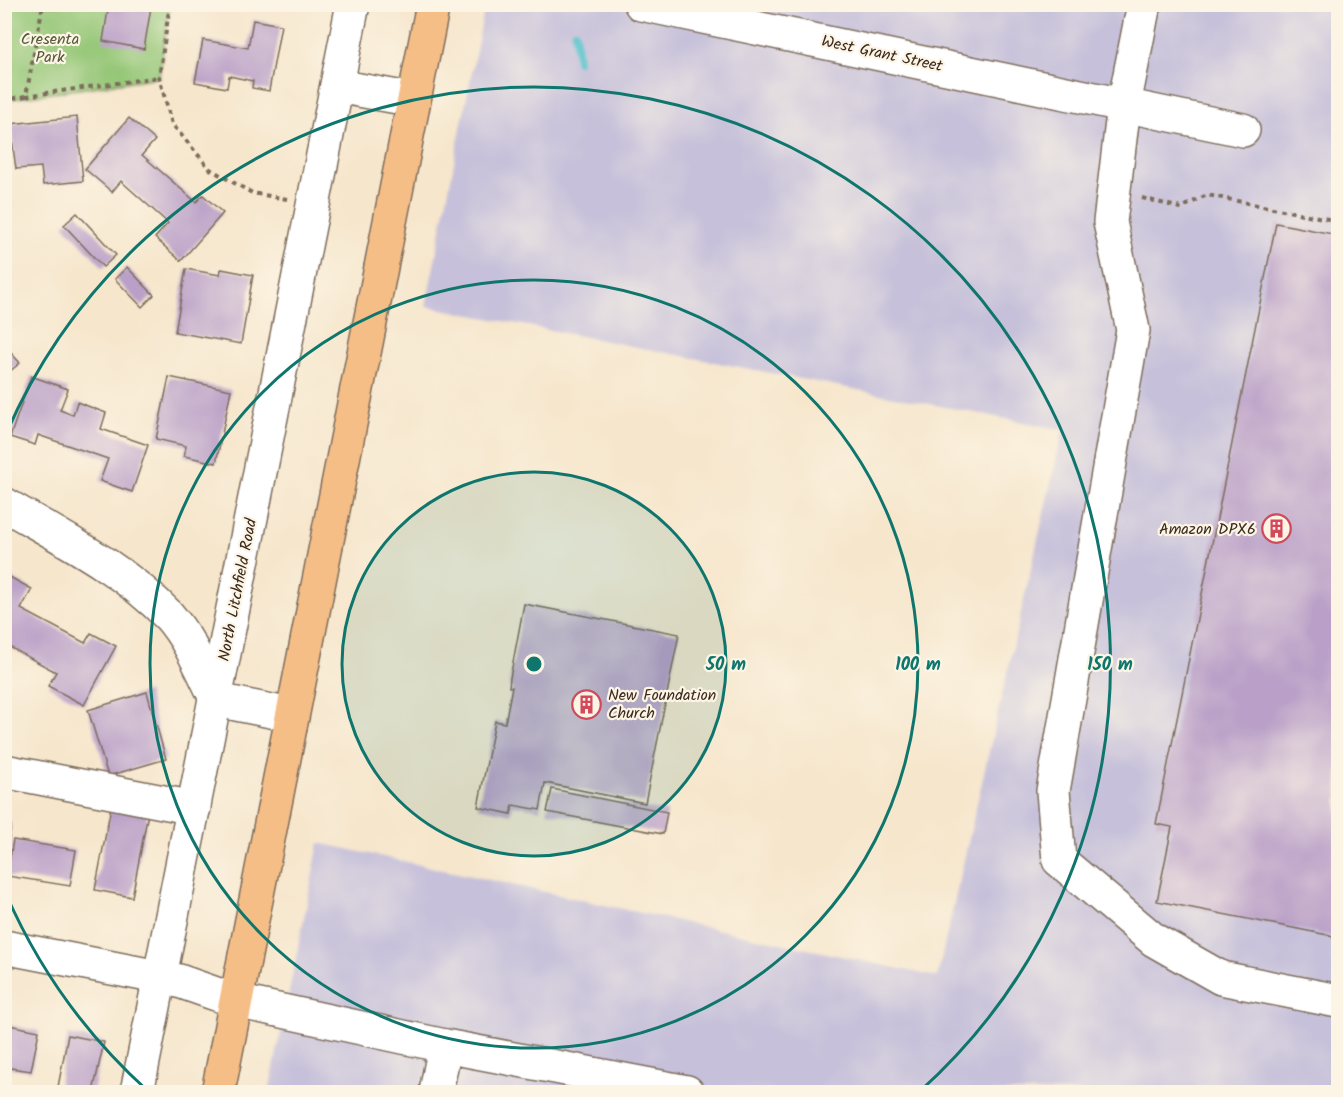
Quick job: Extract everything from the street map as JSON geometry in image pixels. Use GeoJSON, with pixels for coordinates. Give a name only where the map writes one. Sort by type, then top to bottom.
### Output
{"type":"FeatureCollection","features":[{"type":"Feature","properties":{"kind":"main road"},"geometry":{"type":"LineString","coordinates":[[218,1092],[433,4]]}},
{"type":"Feature","properties":{"kind":"street","name":"North Litchfield Road"},"geometry":{"type":"LineString","coordinates":[[137,1092],[354,4]]}},
{"type":"Feature","properties":{"kind":"street","name":"West Grant Street"},"geometry":{"type":"LineString","coordinates":[[641,4],[1243,130]]}},
{"type":"Feature","properties":{"kind":"street"},"geometry":{"type":"LineString","coordinates":[[1144,4],[1124,105],[1110,222],[1134,330],[1053,791],[1059,860],[1154,940],[1221,978],[1338,1000]]}},
{"type":"Feature","properties":{"kind":"street"},"geometry":{"type":"LineString","coordinates":[[337,86],[414,100]]}},
{"type":"Feature","properties":{"kind":"street"},"geometry":{"type":"LineString","coordinates":[[4,504],[130,582],[170,617],[194,654],[217,700],[291,715]]}},
{"type":"Feature","properties":{"kind":"street"},"geometry":{"type":"LineString","coordinates":[[4,771],[194,808]]}},
{"type":"Feature","properties":{"kind":"street"},"geometry":{"type":"LineString","coordinates":[[4,947],[160,978],[236,1001],[445,1046],[687,1092]]}},
{"type":"Feature","properties":{"kind":"street"},"geometry":{"type":"LineString","coordinates":[[436,1092],[445,1046]]}},
{"type":"Feature","properties":{"kind":"path"},"geometry":{"type":"LineString","coordinates":[[26,96],[43,4]]}},
{"type":"Feature","properties":{"kind":"path"},"geometry":{"type":"LineString","coordinates":[[170,4],[159,77],[172,124],[210,169],[252,193],[314,204]]}},
{"type":"Feature","properties":{"kind":"path"},"geometry":{"type":"LineString","coordinates":[[4,100],[159,77]]}},
{"type":"Feature","properties":{"kind":"path"},"geometry":{"type":"LineString","coordinates":[[1135,197],[1181,208],[1207,195],[1338,221]]}},
{"type":"Feature","properties":{"kind":"shaded area"},"geometry":{"type":"Polygon","coordinates":[[[485,5],[1338,5],[1338,1092],[269,1092],[319,843],[937,977],[1063,430],[426,306],[485,5]]]}},
{"type":"Feature","properties":{"kind":"green space","name":"Cresenta Park"},"geometry":{"type":"Polygon","coordinates":[[[5,5],[170,5],[159,77],[5,100],[5,5]]]}},
{"type":"Feature","properties":{"kind":"building"},"geometry":{"type":"Polygon","coordinates":[[[109,4],[151,7],[144,49],[103,41],[109,4]]]}},
{"type":"Feature","properties":{"kind":"building"},"geometry":{"type":"Polygon","coordinates":[[[253,20],[281,25],[269,91],[252,88],[253,81],[229,76],[227,88],[195,82],[203,40],[248,48],[253,20]]]}},
{"type":"Feature","properties":{"kind":"building"},"geometry":{"type":"Polygon","coordinates":[[[77,117],[83,181],[43,185],[41,167],[16,169],[10,124],[77,117]]]}},
{"type":"Feature","properties":{"kind":"building"},"geometry":{"type":"Polygon","coordinates":[[[129,118],[155,140],[142,155],[196,202],[203,195],[223,213],[181,261],[155,238],[168,223],[121,181],[112,192],[85,169],[129,118]]]}},
{"type":"Feature","properties":{"kind":"building"},"geometry":{"type":"Polygon","coordinates":[[[77,213],[116,255],[103,267],[64,225],[77,213]]]}},
{"type":"Feature","properties":{"kind":"building","name":"Amazon DPX6"},"geometry":{"type":"Polygon","coordinates":[[[1276,223],[1338,235],[1338,937],[1157,901],[1172,827],[1156,824],[1276,223]]]}},
{"type":"Feature","properties":{"kind":"building"},"geometry":{"type":"Polygon","coordinates":[[[127,267],[154,295],[142,307],[115,279],[127,267]]]}},
{"type":"Feature","properties":{"kind":"building"},"geometry":{"type":"Polygon","coordinates":[[[186,269],[220,275],[221,269],[253,275],[241,344],[175,332],[186,269]]]}},
{"type":"Feature","properties":{"kind":"building"},"geometry":{"type":"Polygon","coordinates":[[[4,345],[20,363],[4,376],[4,345]]]}},
{"type":"Feature","properties":{"kind":"building"},"geometry":{"type":"Polygon","coordinates":[[[31,376],[68,389],[60,410],[73,415],[77,402],[106,413],[101,429],[148,445],[132,492],[100,481],[108,459],[38,435],[35,445],[10,437],[31,376]]]}},
{"type":"Feature","properties":{"kind":"building"},"geometry":{"type":"Polygon","coordinates":[[[169,377],[231,390],[216,463],[184,456],[186,446],[156,439],[169,377]]]}},
{"type":"Feature","properties":{"kind":"building"},"geometry":{"type":"Polygon","coordinates":[[[4,574],[32,589],[21,609],[85,643],[91,633],[116,646],[84,705],[48,686],[56,672],[4,644],[4,574]]]}},
{"type":"Feature","properties":{"kind":"building","name":"New Foundation Church"},"geometry":{"type":"Polygon","coordinates":[[[524,604],[679,634],[645,803],[545,783],[540,810],[513,805],[511,814],[478,807],[495,721],[505,723],[512,687],[509,687],[510,678],[524,604]]]}},
{"type":"Feature","properties":{"kind":"building"},"geometry":{"type":"Polygon","coordinates":[[[147,692],[166,759],[108,776],[88,710],[147,692]]]}},
{"type":"Feature","properties":{"kind":"building"},"geometry":{"type":"Polygon","coordinates":[[[552,789],[667,812],[663,834],[547,812],[552,789]]]}},
{"type":"Feature","properties":{"kind":"building"},"geometry":{"type":"Polygon","coordinates":[[[111,807],[148,813],[132,897],[95,890],[111,807]]]}},
{"type":"Feature","properties":{"kind":"building"},"geometry":{"type":"Polygon","coordinates":[[[4,824],[11,825],[6,856],[4,856],[4,824]]]}},
{"type":"Feature","properties":{"kind":"building"},"geometry":{"type":"Polygon","coordinates":[[[13,840],[76,850],[70,886],[7,876],[13,840]]]}},
{"type":"Feature","properties":{"kind":"building"},"geometry":{"type":"Polygon","coordinates":[[[4,1024],[39,1031],[31,1071],[4,1067],[4,1024]]]}},
{"type":"Feature","properties":{"kind":"building"},"geometry":{"type":"Polygon","coordinates":[[[68,1035],[104,1042],[93,1092],[57,1092],[68,1035]]]}},
{"type":"Feature","properties":{"kind":"waterway"},"geometry":{"type":"LineString","coordinates":[[575,32],[578,61]]}},
{"type":"Feature","properties":{"kind":"place","name":"Amazon DPX6"},"geometry":{"type":"Point","coordinates":[1277,529]}},
{"type":"Feature","properties":{"kind":"place","name":"New Foundation Church"},"geometry":{"type":"Point","coordinates":[587,704]}}]}
